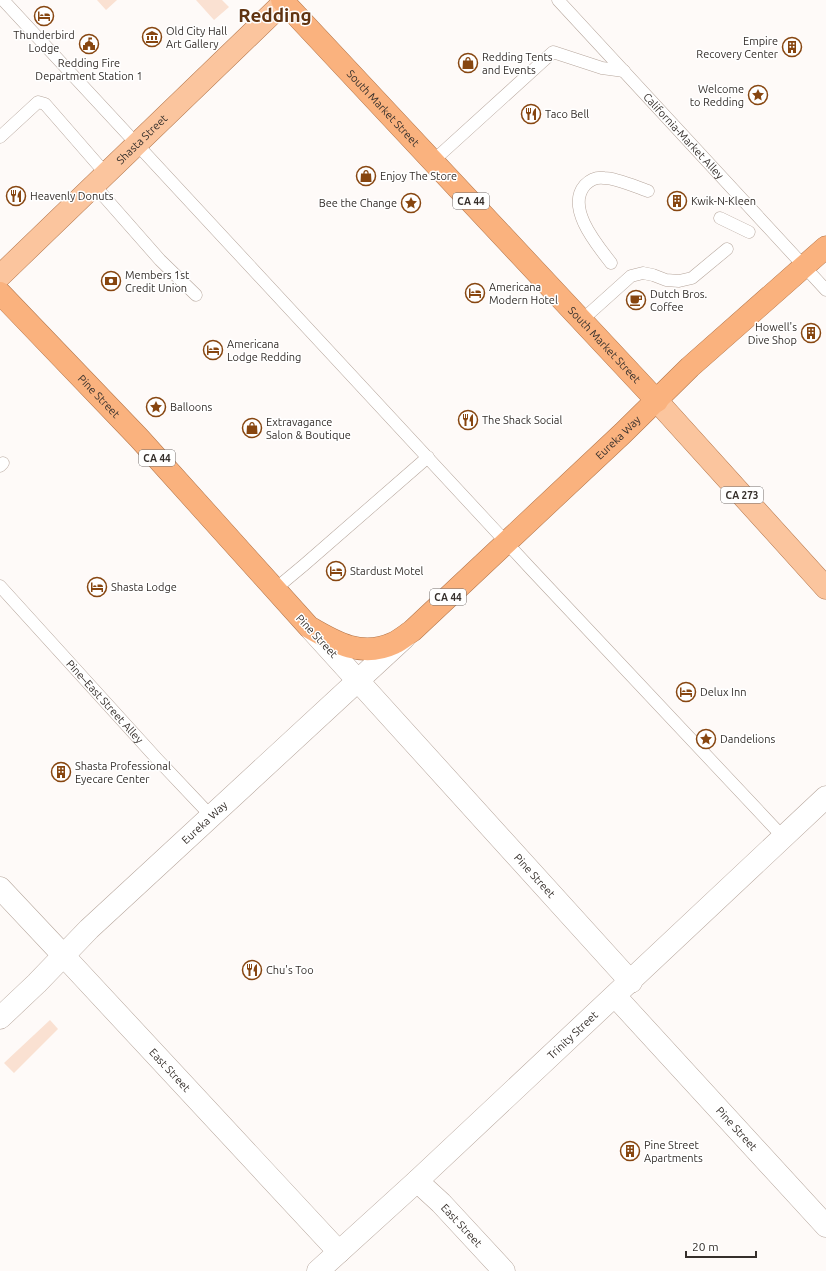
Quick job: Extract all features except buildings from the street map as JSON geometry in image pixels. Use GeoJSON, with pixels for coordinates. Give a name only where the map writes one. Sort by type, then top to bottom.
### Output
{"type":"FeatureCollection","features":[{"type":"Feature","properties":{"kind":"highway","name":"South Market Street"},"geometry":{"type":"LineString","coordinates":[[283,1],[657,401]]}},
{"type":"Feature","properties":{"kind":"highway","name":"Eureka Way"},"geometry":{"type":"LineString","coordinates":[[309,627],[339,644],[368,650],[394,643],[412,631],[657,401],[690,367],[826,247]]}},
{"type":"Feature","properties":{"kind":"highway","name":"Pine Street"},"geometry":{"type":"LineString","coordinates":[[0,293],[139,438],[274,590],[309,627]]}},
{"type":"Feature","properties":{"kind":"main road","name":"Shasta Street"},"geometry":{"type":"LineString","coordinates":[[0,276],[137,145],[283,1]]}},
{"type":"Feature","properties":{"kind":"main road","name":"South Market Street"},"geometry":{"type":"LineString","coordinates":[[657,401],[826,588]]}},
{"type":"Feature","properties":{"kind":"street","name":"Pine Street"},"geometry":{"type":"LineString","coordinates":[[309,627],[358,680],[826,1226]]}},
{"type":"Feature","properties":{"kind":"street","name":"Eureka Way"},"geometry":{"type":"LineString","coordinates":[[0,1018],[37,983],[89,929],[412,631]]}},
{"type":"Feature","properties":{"kind":"street","name":"Trinity Street"},"geometry":{"type":"LineString","coordinates":[[318,1271],[623,989],[783,836],[826,797]]}},
{"type":"Feature","properties":{"kind":"street","name":"East Street"},"geometry":{"type":"LineString","coordinates":[[0,888],[339,1252]]}},
{"type":"Feature","properties":{"kind":"street","name":"East Street"},"geometry":{"type":"LineString","coordinates":[[417,1181],[440,1203],[504,1271]]}},
{"type":"Feature","properties":{"kind":"lane"},"geometry":{"type":"LineString","coordinates":[[4,0],[506,542],[783,836]]}},
{"type":"Feature","properties":{"kind":"lane","name":"California-Market Alley"},"geometry":{"type":"LineString","coordinates":[[558,0],[826,290]]}},
{"type":"Feature","properties":{"kind":"lane"},"geometry":{"type":"LineString","coordinates":[[433,161],[553,52],[602,68],[624,71]]}},
{"type":"Feature","properties":{"kind":"lane"},"geometry":{"type":"LineString","coordinates":[[0,137],[38,102],[45,104],[160,260],[196,295]]}},
{"type":"Feature","properties":{"kind":"lane"},"geometry":{"type":"LineString","coordinates":[[611,263],[591,238],[582,219],[579,205],[580,193],[589,181],[597,178],[605,178],[648,191]]}},
{"type":"Feature","properties":{"kind":"lane"},"geometry":{"type":"LineString","coordinates":[[720,218],[749,232]]}},
{"type":"Feature","properties":{"kind":"lane"},"geometry":{"type":"LineString","coordinates":[[582,320],[631,276],[643,273],[666,280],[686,280],[692,278],[727,249]]}},
{"type":"Feature","properties":{"kind":"lane"},"geometry":{"type":"LineString","coordinates":[[274,590],[428,457]]}},
{"type":"Feature","properties":{"kind":"lane","name":"Pine–East Street Alley"},"geometry":{"type":"LineString","coordinates":[[0,586],[211,816]]}},
{"type":"Feature","properties":{"kind":"shaded area"},"geometry":{"type":"Polygon","coordinates":[[[97,0],[117,0],[106,10],[97,0]]]}},
{"type":"Feature","properties":{"kind":"shaded area"},"geometry":{"type":"Polygon","coordinates":[[[196,0],[222,0],[229,7],[214,20],[196,0]]]}},
{"type":"Feature","properties":{"kind":"shaded area"},"geometry":{"type":"Polygon","coordinates":[[[50,1020],[58,1029],[14,1073],[4,1063],[50,1020]]]}},
{"type":"Feature","properties":{"kind":"place","name":"Thunderbird Lodge"},"geometry":{"type":"Point","coordinates":[44,16]}},
{"type":"Feature","properties":{"kind":"place","name":"Old City Hall Art Gallery"},"geometry":{"type":"Point","coordinates":[152,37]}},
{"type":"Feature","properties":{"kind":"place","name":"Redding Fire Department Station 1"},"geometry":{"type":"Point","coordinates":[89,44]}},
{"type":"Feature","properties":{"kind":"place","name":"Empire Recovery Center"},"geometry":{"type":"Point","coordinates":[792,47]}},
{"type":"Feature","properties":{"kind":"place","name":"Redding Tents and Events"},"geometry":{"type":"Point","coordinates":[468,63]}},
{"type":"Feature","properties":{"kind":"place","name":"Welcome to Redding"},"geometry":{"type":"Point","coordinates":[758,95]}},
{"type":"Feature","properties":{"kind":"place","name":"Taco Bell"},"geometry":{"type":"Point","coordinates":[531,114]}},
{"type":"Feature","properties":{"kind":"place","name":"Enjoy The Store"},"geometry":{"type":"Point","coordinates":[366,176]}},
{"type":"Feature","properties":{"kind":"place","name":"Heavenly Donuts"},"geometry":{"type":"Point","coordinates":[16,196]}},
{"type":"Feature","properties":{"kind":"place","name":"Kwik-N-Kleen"},"geometry":{"type":"Point","coordinates":[677,201]}},
{"type":"Feature","properties":{"kind":"place","name":"Bee the Change"},"geometry":{"type":"Point","coordinates":[411,203]}},
{"type":"Feature","properties":{"kind":"place","name":"Members 1st Credit Union"},"geometry":{"type":"Point","coordinates":[111,281]}},
{"type":"Feature","properties":{"kind":"place","name":"Americana Modern Hotel"},"geometry":{"type":"Point","coordinates":[475,293]}},
{"type":"Feature","properties":{"kind":"place","name":"Dutch Bros. Coffee"},"geometry":{"type":"Point","coordinates":[636,300]}},
{"type":"Feature","properties":{"kind":"place","name":"Howell's Dive Shop"},"geometry":{"type":"Point","coordinates":[811,333]}},
{"type":"Feature","properties":{"kind":"place","name":"Americana Lodge Redding"},"geometry":{"type":"Point","coordinates":[213,350]}},
{"type":"Feature","properties":{"kind":"place","name":"Balloons"},"geometry":{"type":"Point","coordinates":[156,407]}},
{"type":"Feature","properties":{"kind":"place","name":"The Shack Social"},"geometry":{"type":"Point","coordinates":[468,420]}},
{"type":"Feature","properties":{"kind":"place","name":"Extravagance Salon & Boutique"},"geometry":{"type":"Point","coordinates":[252,428]}},
{"type":"Feature","properties":{"kind":"place","name":"Stardust Motel"},"geometry":{"type":"Point","coordinates":[336,571]}},
{"type":"Feature","properties":{"kind":"place","name":"Shasta Lodge"},"geometry":{"type":"Point","coordinates":[97,587]}},
{"type":"Feature","properties":{"kind":"place","name":"Delux Inn"},"geometry":{"type":"Point","coordinates":[686,692]}},
{"type":"Feature","properties":{"kind":"place","name":"Dandelions"},"geometry":{"type":"Point","coordinates":[706,739]}},
{"type":"Feature","properties":{"kind":"place","name":"Shasta Professional Eyecare Center"},"geometry":{"type":"Point","coordinates":[61,772]}},
{"type":"Feature","properties":{"kind":"place","name":"Chu's Too"},"geometry":{"type":"Point","coordinates":[252,970]}},
{"type":"Feature","properties":{"kind":"place","name":"Pine Street Apartments"},"geometry":{"type":"Point","coordinates":[630,1151]}},
{"type":"Feature","properties":{"kind":"district","name":"Redding"},"geometry":{"type":"Point","coordinates":[275,15]}}]}
